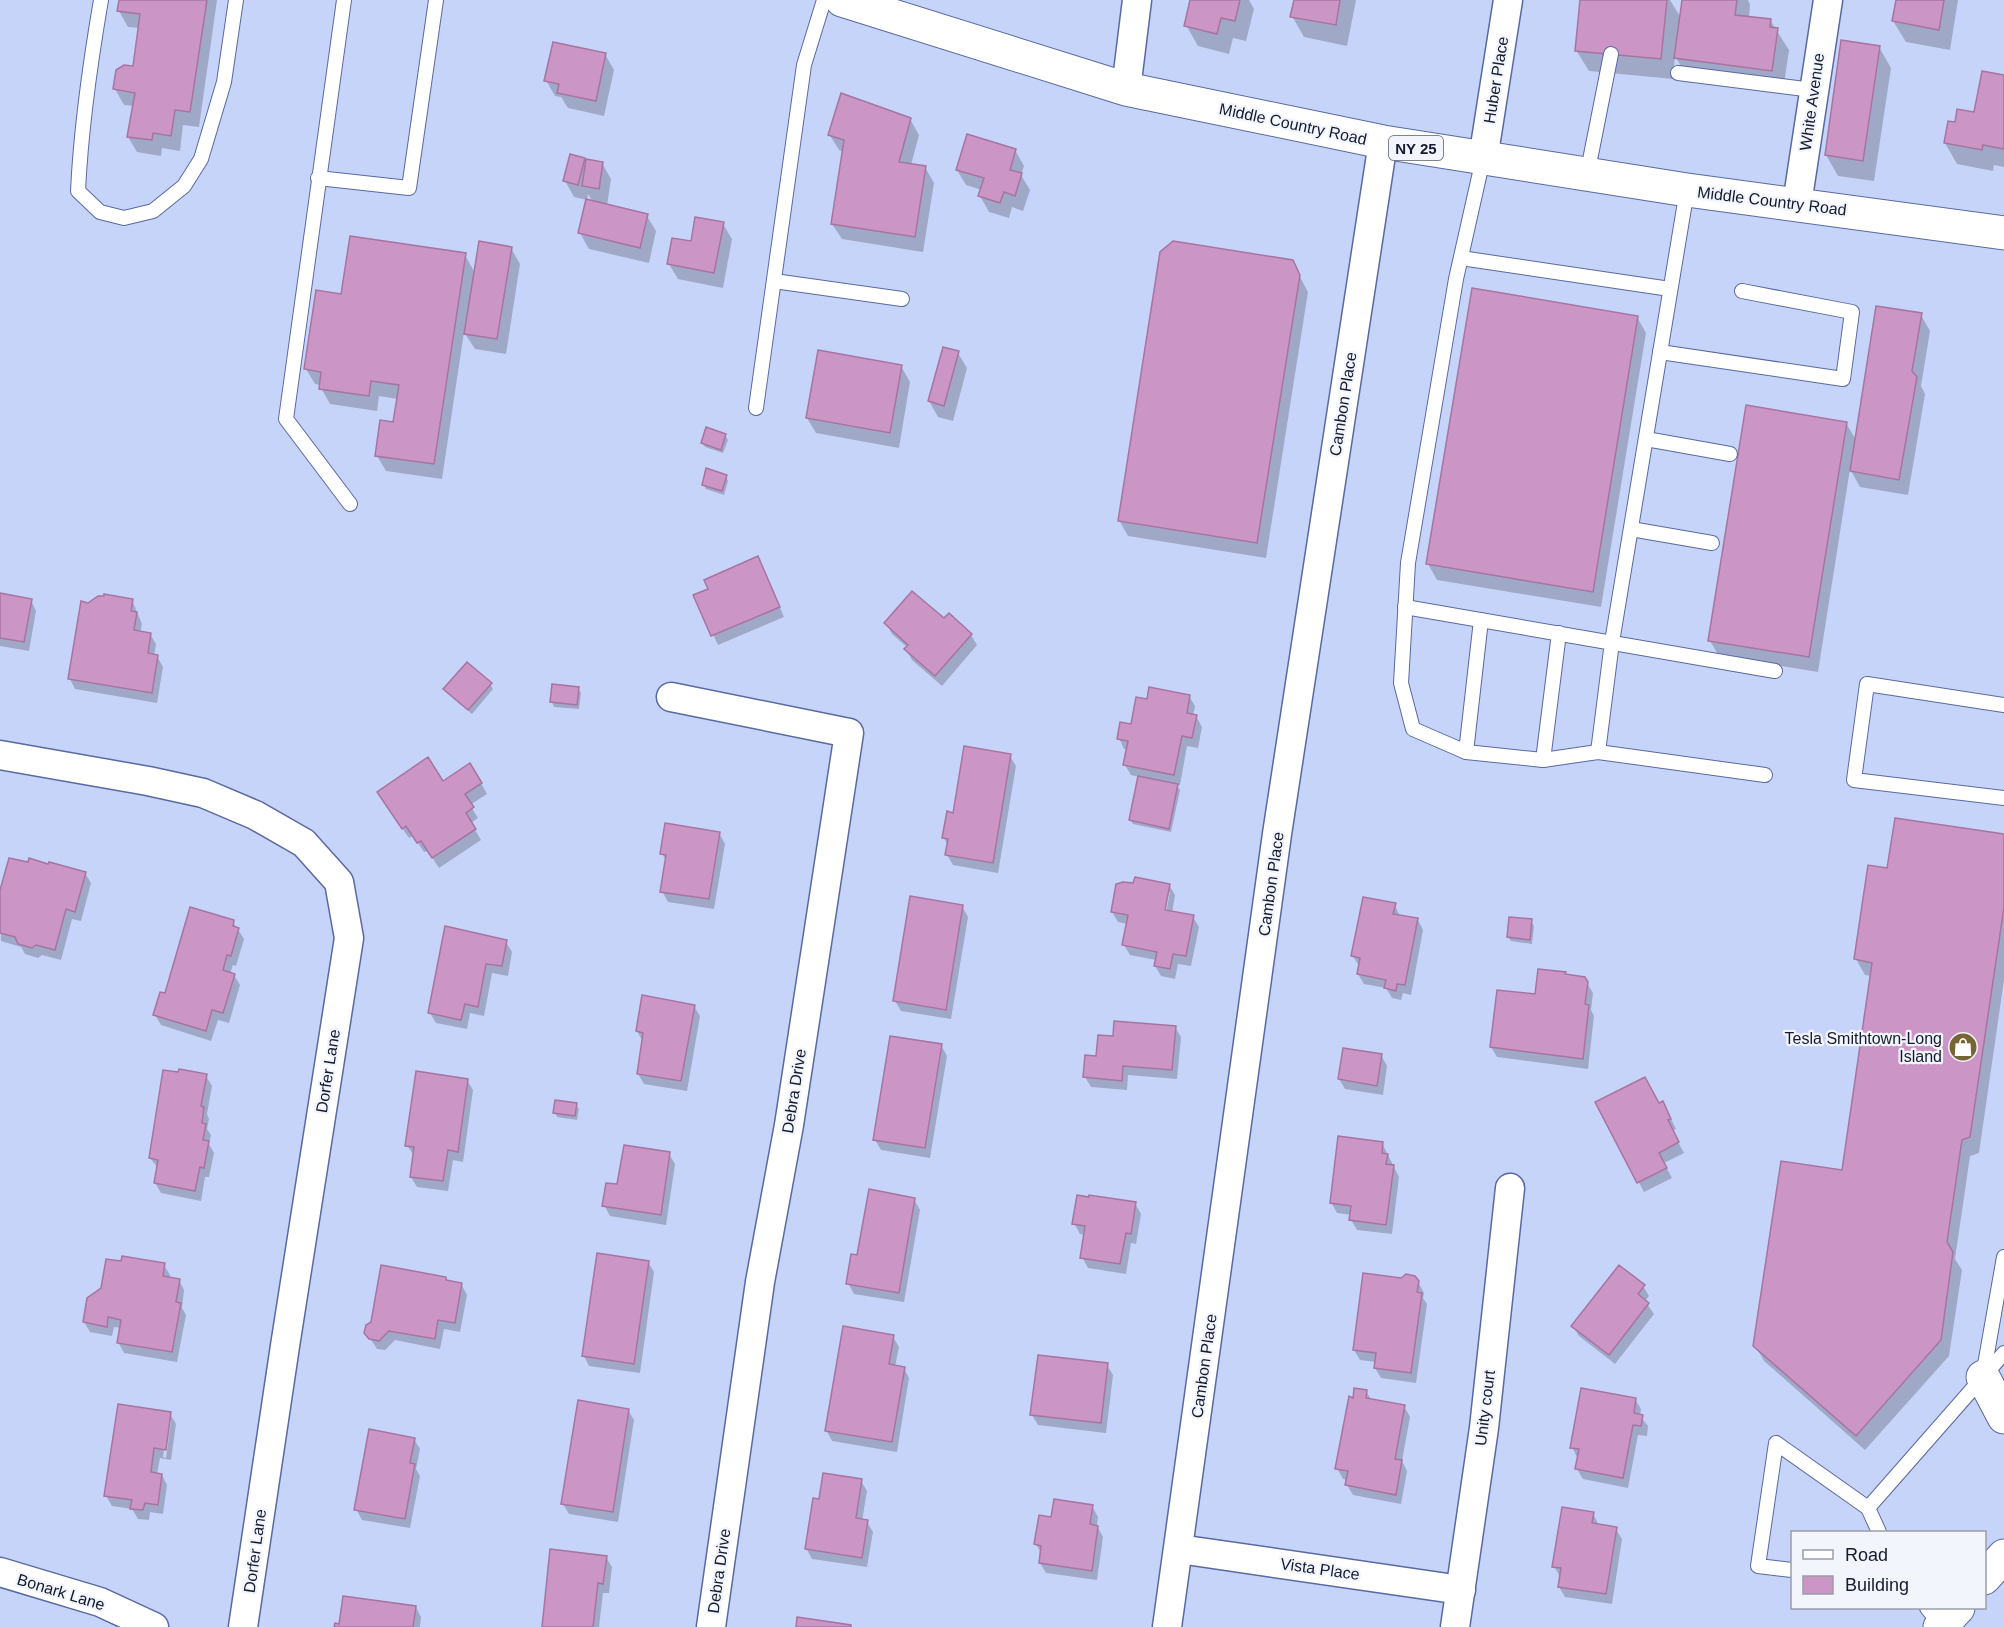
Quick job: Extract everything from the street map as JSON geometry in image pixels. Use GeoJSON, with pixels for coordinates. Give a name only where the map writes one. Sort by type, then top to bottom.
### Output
{"type":"FeatureCollection","features":[{"type":"Feature","properties":{"kind":"main road","name":"Middle Country Road"},"geometry":{"type":"LineString","coordinates":[[862,3],[1126,89],[1383,142],[1687,190],[2004,233]]}},
{"type":"Feature","properties":{"kind":"main road"},"geometry":{"type":"LineString","coordinates":[[1993,1382],[2004,1417]]}},
{"type":"Feature","properties":{"kind":"main road"},"geometry":{"type":"LineString","coordinates":[[1986,1576],[2004,1556]]}},
{"type":"Feature","properties":{"kind":"street"},"geometry":{"type":"LineString","coordinates":[[1126,89],[1137,0]]}},
{"type":"Feature","properties":{"kind":"street","name":"Huber Place"},"geometry":{"type":"LineString","coordinates":[[1483,159],[1508,0]]}},
{"type":"Feature","properties":{"kind":"street","name":"White Avenue"},"geometry":{"type":"LineString","coordinates":[[1797,204],[1828,0]]}},
{"type":"Feature","properties":{"kind":"street","name":"Cambon Place"},"geometry":{"type":"LineString","coordinates":[[1167,1627],[1277,834],[1383,142]]}},
{"type":"Feature","properties":{"kind":"street","name":"Debra Drive"},"geometry":{"type":"LineString","coordinates":[[671,697],[849,733],[789,1125],[760,1282],[711,1627]]}},
{"type":"Feature","properties":{"kind":"street","name":"Dorfer Lane"},"geometry":{"type":"LineString","coordinates":[[0,755],[203,793],[255,815],[304,843],[339,882],[349,938],[243,1627]]}},
{"type":"Feature","properties":{"kind":"street","name":"Unity court"},"geometry":{"type":"LineString","coordinates":[[1455,1627],[1484,1428],[1510,1188]]}},
{"type":"Feature","properties":{"kind":"street","name":"Vista Place"},"geometry":{"type":"LineString","coordinates":[[1179,1549],[1461,1590]]}},
{"type":"Feature","properties":{"kind":"street","name":"Bonark Lane"},"geometry":{"type":"LineString","coordinates":[[0,1572],[100,1602],[154,1627]]}},
{"type":"Feature","properties":{"kind":"lane"},"geometry":{"type":"LineString","coordinates":[[101,0],[89,70],[79,157],[78,191],[100,212],[124,218],[153,212],[184,186],[201,159],[224,82],[236,0]]}},
{"type":"Feature","properties":{"kind":"lane"},"geometry":{"type":"LineString","coordinates":[[344,0],[286,419],[350,504]]}},
{"type":"Feature","properties":{"kind":"lane"},"geometry":{"type":"LineString","coordinates":[[318,178],[409,188],[436,0]]}},
{"type":"Feature","properties":{"kind":"lane"},"geometry":{"type":"LineString","coordinates":[[756,408],[804,65],[824,0]]}},
{"type":"Feature","properties":{"kind":"lane"},"geometry":{"type":"LineString","coordinates":[[1587,175],[1611,54]]}},
{"type":"Feature","properties":{"kind":"lane"},"geometry":{"type":"LineString","coordinates":[[1678,73],[1813,90]]}},
{"type":"Feature","properties":{"kind":"lane"},"geometry":{"type":"LineString","coordinates":[[1483,159],[1461,258],[1408,563],[1401,682],[1413,729],[1466,752],[1543,760],[1598,752],[1765,775]]}},
{"type":"Feature","properties":{"kind":"lane"},"geometry":{"type":"LineString","coordinates":[[1598,752],[1612,642],[1687,190]]}},
{"type":"Feature","properties":{"kind":"lane"},"geometry":{"type":"LineString","coordinates":[[1461,258],[1670,289]]}},
{"type":"Feature","properties":{"kind":"lane"},"geometry":{"type":"LineString","coordinates":[[774,281],[902,300]]}},
{"type":"Feature","properties":{"kind":"lane"},"geometry":{"type":"LineString","coordinates":[[1660,351],[1843,380],[1852,312],[1742,291]]}},
{"type":"Feature","properties":{"kind":"lane"},"geometry":{"type":"LineString","coordinates":[[1646,439],[1730,454]]}},
{"type":"Feature","properties":{"kind":"lane"},"geometry":{"type":"LineString","coordinates":[[1631,529],[1712,543]]}},
{"type":"Feature","properties":{"kind":"lane"},"geometry":{"type":"LineString","coordinates":[[1405,607],[1774,671]]}},
{"type":"Feature","properties":{"kind":"lane"},"geometry":{"type":"LineString","coordinates":[[1466,752],[1481,620]]}},
{"type":"Feature","properties":{"kind":"lane"},"geometry":{"type":"LineString","coordinates":[[1543,760],[1559,633]]}},
{"type":"Feature","properties":{"kind":"lane"},"geometry":{"type":"LineString","coordinates":[[2004,705],[1867,684],[1854,780],[2004,798]]}},
{"type":"Feature","properties":{"kind":"lane"},"geometry":{"type":"LineString","coordinates":[[1993,1382],[2004,1257]]}},
{"type":"Feature","properties":{"kind":"lane"},"geometry":{"type":"LineString","coordinates":[[1868,1508],[1993,1382],[2004,1353]]}},
{"type":"Feature","properties":{"kind":"lane"},"geometry":{"type":"LineString","coordinates":[[1791,1570],[1758,1566],[1776,1443],[1868,1508],[1878,1531]]}},
{"type":"Feature","properties":{"kind":"building"},"geometry":{"type":"Polygon","coordinates":[[[119,0],[207,0],[190,112],[175,110],[171,136],[153,133],[152,140],[127,137],[135,93],[113,89],[116,70],[124,65],[133,66],[140,14],[117,11],[119,0]]]}},
{"type":"Feature","properties":{"kind":"building"},"geometry":{"type":"Polygon","coordinates":[[[1190,0],[1240,0],[1235,21],[1221,18],[1217,34],[1184,26],[1190,0]]]}},
{"type":"Feature","properties":{"kind":"building"},"geometry":{"type":"Polygon","coordinates":[[[1294,0],[1340,0],[1336,25],[1290,17],[1294,0]]]}},
{"type":"Feature","properties":{"kind":"building"},"geometry":{"type":"Polygon","coordinates":[[[1580,0],[1667,0],[1661,59],[1575,51],[1580,0]]]}},
{"type":"Feature","properties":{"kind":"building"},"geometry":{"type":"Polygon","coordinates":[[[1682,0],[1737,0],[1735,15],[1771,19],[1770,27],[1778,28],[1772,71],[1674,58],[1682,0]]]}},
{"type":"Feature","properties":{"kind":"building"},"geometry":{"type":"Polygon","coordinates":[[[1896,0],[1944,0],[1939,30],[1892,21],[1896,0]]]}},
{"type":"Feature","properties":{"kind":"building"},"geometry":{"type":"Polygon","coordinates":[[[1841,40],[1880,46],[1863,161],[1825,155],[1841,40]]]}},
{"type":"Feature","properties":{"kind":"building"},"geometry":{"type":"Polygon","coordinates":[[[553,42],[606,53],[596,101],[557,93],[559,84],[544,81],[553,42]]]}},
{"type":"Feature","properties":{"kind":"building"},"geometry":{"type":"Polygon","coordinates":[[[1982,71],[2004,75],[2004,149],[1983,145],[1982,150],[1944,143],[1948,121],[1955,122],[1957,109],[1974,112],[1982,71]]]}},
{"type":"Feature","properties":{"kind":"building"},"geometry":{"type":"Polygon","coordinates":[[[841,93],[911,118],[899,162],[926,166],[915,237],[831,224],[844,140],[828,135],[841,93]]]}},
{"type":"Feature","properties":{"kind":"building"},"geometry":{"type":"Polygon","coordinates":[[[967,134],[1016,149],[1010,170],[1022,173],[1015,196],[1004,192],[1000,203],[978,196],[984,178],[956,170],[967,134]]]}},
{"type":"Feature","properties":{"kind":"building"},"geometry":{"type":"Polygon","coordinates":[[[570,154],[585,158],[578,185],[563,181],[570,154]]]}},
{"type":"Feature","properties":{"kind":"building"},"geometry":{"type":"Polygon","coordinates":[[[586,159],[603,162],[599,189],[582,186],[586,159]]]}},
{"type":"Feature","properties":{"kind":"building"},"geometry":{"type":"Polygon","coordinates":[[[586,199],[648,214],[640,248],[578,233],[586,199]]]}},
{"type":"Feature","properties":{"kind":"building"},"geometry":{"type":"Polygon","coordinates":[[[695,217],[724,222],[714,273],[667,264],[672,238],[691,241],[695,217]]]}},
{"type":"Feature","properties":{"kind":"building"},"geometry":{"type":"Polygon","coordinates":[[[350,236],[466,253],[434,464],[375,456],[380,420],[393,422],[399,385],[371,381],[369,396],[319,389],[321,372],[304,369],[316,290],[341,294],[350,236]]]}},
{"type":"Feature","properties":{"kind":"building"},"geometry":{"type":"Polygon","coordinates":[[[479,241],[512,247],[497,339],[464,334],[479,241]]]}},
{"type":"Feature","properties":{"kind":"building"},"geometry":{"type":"Polygon","coordinates":[[[1173,241],[1293,260],[1300,275],[1257,543],[1118,521],[1160,252],[1173,241]]]}},
{"type":"Feature","properties":{"kind":"building"},"geometry":{"type":"Polygon","coordinates":[[[1472,288],[1638,316],[1593,592],[1426,564],[1472,288]]]}},
{"type":"Feature","properties":{"kind":"building"},"geometry":{"type":"Polygon","coordinates":[[[1876,306],[1922,313],[1912,371],[1917,377],[1899,480],[1850,471],[1876,306]]]}},
{"type":"Feature","properties":{"kind":"building"},"geometry":{"type":"Polygon","coordinates":[[[943,347],[959,351],[944,406],[928,401],[943,347]]]}},
{"type":"Feature","properties":{"kind":"building"},"geometry":{"type":"Polygon","coordinates":[[[818,350],[902,365],[890,433],[806,418],[818,350]]]}},
{"type":"Feature","properties":{"kind":"building"},"geometry":{"type":"Polygon","coordinates":[[[1746,405],[1847,422],[1809,657],[1708,641],[1746,405]]]}},
{"type":"Feature","properties":{"kind":"building"},"geometry":{"type":"Polygon","coordinates":[[[706,427],[726,434],[721,450],[701,443],[706,427]]]}},
{"type":"Feature","properties":{"kind":"building"},"geometry":{"type":"Polygon","coordinates":[[[706,468],[727,475],[722,491],[702,485],[706,468]]]}},
{"type":"Feature","properties":{"kind":"building"},"geometry":{"type":"Polygon","coordinates":[[[758,556],[780,607],[711,636],[693,595],[708,589],[704,580],[758,556]]]}},
{"type":"Feature","properties":{"kind":"building"},"geometry":{"type":"Polygon","coordinates":[[[912,591],[944,618],[949,613],[972,634],[935,676],[904,649],[908,645],[884,623],[912,591]]]}},
{"type":"Feature","properties":{"kind":"building"},"geometry":{"type":"Polygon","coordinates":[[[0,593],[32,599],[24,642],[0,638],[0,593]]]}},
{"type":"Feature","properties":{"kind":"building"},"geometry":{"type":"Polygon","coordinates":[[[104,594],[133,599],[131,611],[137,612],[134,630],[151,633],[148,653],[158,655],[152,693],[68,679],[81,601],[88,603],[104,594]]]}},
{"type":"Feature","properties":{"kind":"building"},"geometry":{"type":"Polygon","coordinates":[[[467,662],[492,683],[468,710],[443,689],[467,662]]]}},
{"type":"Feature","properties":{"kind":"building"},"geometry":{"type":"Polygon","coordinates":[[[552,684],[579,687],[577,705],[550,702],[552,684]]]}},
{"type":"Feature","properties":{"kind":"building"},"geometry":{"type":"Polygon","coordinates":[[[1149,687],[1190,695],[1187,713],[1197,715],[1192,738],[1182,736],[1174,775],[1123,765],[1128,741],[1117,739],[1120,722],[1131,724],[1136,697],[1147,699],[1149,687]]]}},
{"type":"Feature","properties":{"kind":"building"},"geometry":{"type":"Polygon","coordinates":[[[964,746],[1011,754],[993,863],[945,855],[948,839],[942,838],[947,811],[953,813],[964,746]]]}},
{"type":"Feature","properties":{"kind":"building"},"geometry":{"type":"Polygon","coordinates":[[[428,757],[443,781],[470,763],[482,783],[465,794],[474,807],[466,813],[476,829],[432,858],[421,841],[417,843],[406,826],[402,829],[377,792],[428,757]]]}},
{"type":"Feature","properties":{"kind":"building"},"geometry":{"type":"Polygon","coordinates":[[[1138,776],[1178,784],[1169,829],[1129,820],[1138,776]]]}},
{"type":"Feature","properties":{"kind":"building"},"geometry":{"type":"Polygon","coordinates":[[[1895,818],[2004,834],[2004,907],[1970,1137],[1962,1140],[1947,1242],[1953,1252],[1941,1340],[1856,1436],[1753,1346],[1781,1161],[1842,1170],[1872,963],[1854,959],[1868,865],[1887,868],[1895,818]]]}},
{"type":"Feature","properties":{"kind":"building"},"geometry":{"type":"Polygon","coordinates":[[[665,823],[720,832],[709,899],[660,892],[666,855],[660,854],[665,823]]]}},
{"type":"Feature","properties":{"kind":"building"},"geometry":{"type":"Polygon","coordinates":[[[9,858],[28,862],[29,858],[86,872],[75,912],[66,909],[55,950],[36,945],[32,948],[18,944],[15,937],[0,933],[0,890],[9,858]]]}},
{"type":"Feature","properties":{"kind":"building"},"geometry":{"type":"Polygon","coordinates":[[[1135,877],[1170,884],[1165,910],[1194,915],[1186,956],[1173,954],[1170,969],[1154,966],[1157,952],[1122,945],[1128,915],[1111,912],[1116,884],[1133,883],[1135,877]]]}},
{"type":"Feature","properties":{"kind":"building"},"geometry":{"type":"Polygon","coordinates":[[[910,896],[963,905],[946,1010],[893,1001],[910,896]]]}},
{"type":"Feature","properties":{"kind":"building"},"geometry":{"type":"Polygon","coordinates":[[[1363,897],[1396,903],[1393,914],[1418,918],[1405,985],[1397,984],[1396,991],[1384,988],[1386,980],[1357,974],[1360,958],[1351,956],[1363,897]]]}},
{"type":"Feature","properties":{"kind":"building"},"geometry":{"type":"Polygon","coordinates":[[[190,907],[234,920],[233,926],[239,928],[231,956],[227,955],[223,970],[235,974],[223,1013],[212,1010],[206,1031],[153,1015],[160,992],[165,993],[190,907]]]}},
{"type":"Feature","properties":{"kind":"building"},"geometry":{"type":"Polygon","coordinates":[[[1509,917],[1532,919],[1530,940],[1507,937],[1509,917]]]}},
{"type":"Feature","properties":{"kind":"building"},"geometry":{"type":"Polygon","coordinates":[[[445,926],[507,940],[502,966],[486,964],[478,1007],[465,1004],[461,1020],[428,1013],[445,926]]]}},
{"type":"Feature","properties":{"kind":"building"},"geometry":{"type":"Polygon","coordinates":[[[1538,969],[1566,972],[1565,974],[1585,977],[1588,982],[1585,1004],[1589,1005],[1583,1059],[1490,1047],[1497,990],[1535,994],[1538,969]]]}},
{"type":"Feature","properties":{"kind":"building"},"geometry":{"type":"Polygon","coordinates":[[[642,995],[695,1005],[681,1081],[637,1074],[643,1033],[636,1031],[642,995]]]}},
{"type":"Feature","properties":{"kind":"building"},"geometry":{"type":"Polygon","coordinates":[[[1114,1021],[1176,1026],[1172,1070],[1123,1066],[1122,1081],[1083,1077],[1085,1055],[1096,1056],[1098,1035],[1113,1036],[1114,1021]]]}},
{"type":"Feature","properties":{"kind":"building"},"geometry":{"type":"Polygon","coordinates":[[[890,1036],[942,1044],[925,1148],[873,1140],[890,1036]]]}},
{"type":"Feature","properties":{"kind":"building"},"geometry":{"type":"Polygon","coordinates":[[[1343,1048],[1382,1054],[1377,1086],[1338,1079],[1343,1048]]]}},
{"type":"Feature","properties":{"kind":"building"},"geometry":{"type":"Polygon","coordinates":[[[179,1069],[207,1074],[201,1106],[204,1107],[202,1123],[206,1124],[203,1140],[209,1141],[204,1168],[200,1167],[195,1191],[154,1183],[158,1160],[149,1158],[163,1070],[178,1072],[179,1069]]]}},
{"type":"Feature","properties":{"kind":"building"},"geometry":{"type":"Polygon","coordinates":[[[416,1071],[468,1079],[458,1152],[448,1150],[443,1181],[410,1177],[414,1147],[405,1146],[416,1071]]]}},
{"type":"Feature","properties":{"kind":"building"},"geometry":{"type":"Polygon","coordinates":[[[1645,1077],[1659,1103],[1663,1101],[1671,1119],[1668,1120],[1679,1142],[1659,1153],[1667,1168],[1637,1183],[1595,1102],[1645,1077]]]}},
{"type":"Feature","properties":{"kind":"building"},"geometry":{"type":"Polygon","coordinates":[[[555,1100],[577,1103],[575,1116],[553,1113],[555,1100]]]}},
{"type":"Feature","properties":{"kind":"building"},"geometry":{"type":"Polygon","coordinates":[[[1338,1136],[1383,1142],[1382,1153],[1388,1154],[1386,1164],[1394,1165],[1386,1225],[1349,1220],[1351,1206],[1330,1203],[1338,1136]]]}},
{"type":"Feature","properties":{"kind":"building"},"geometry":{"type":"Polygon","coordinates":[[[624,1145],[670,1152],[661,1215],[602,1206],[606,1183],[617,1184],[624,1145]]]}},
{"type":"Feature","properties":{"kind":"building"},"geometry":{"type":"Polygon","coordinates":[[[869,1189],[915,1198],[899,1293],[846,1284],[851,1254],[857,1255],[869,1189]]]}},
{"type":"Feature","properties":{"kind":"building"},"geometry":{"type":"Polygon","coordinates":[[[1077,1195],[1136,1202],[1131,1234],[1126,1233],[1120,1264],[1080,1258],[1085,1226],[1072,1224],[1077,1195]]]}},
{"type":"Feature","properties":{"kind":"building"},"geometry":{"type":"Polygon","coordinates":[[[597,1253],[649,1261],[634,1364],[582,1356],[597,1253]]]}},
{"type":"Feature","properties":{"kind":"building"},"geometry":{"type":"Polygon","coordinates":[[[122,1256],[165,1263],[163,1276],[180,1279],[176,1302],[181,1303],[172,1352],[117,1343],[121,1320],[108,1317],[107,1327],[83,1322],[87,1298],[101,1288],[106,1259],[121,1261],[122,1256]]]}},
{"type":"Feature","properties":{"kind":"building"},"geometry":{"type":"Polygon","coordinates":[[[381,1265],[446,1277],[446,1280],[462,1283],[455,1323],[438,1320],[435,1339],[389,1331],[379,1341],[369,1339],[364,1333],[366,1325],[371,1322],[381,1265]]]}},
{"type":"Feature","properties":{"kind":"building"},"geometry":{"type":"Polygon","coordinates":[[[1619,1265],[1645,1285],[1638,1294],[1649,1303],[1609,1355],[1571,1326],[1619,1265]]]}},
{"type":"Feature","properties":{"kind":"building"},"geometry":{"type":"Polygon","coordinates":[[[1363,1273],[1401,1278],[1406,1274],[1415,1276],[1419,1281],[1417,1292],[1422,1293],[1411,1373],[1374,1368],[1376,1353],[1353,1350],[1363,1273]]]}},
{"type":"Feature","properties":{"kind":"building"},"geometry":{"type":"Polygon","coordinates":[[[843,1326],[894,1335],[889,1364],[905,1367],[892,1442],[825,1431],[843,1326]]]}},
{"type":"Feature","properties":{"kind":"building"},"geometry":{"type":"Polygon","coordinates":[[[1038,1355],[1108,1363],[1101,1423],[1030,1415],[1038,1355]]]}},
{"type":"Feature","properties":{"kind":"building"},"geometry":{"type":"Polygon","coordinates":[[[1354,1388],[1367,1390],[1366,1398],[1405,1405],[1395,1459],[1402,1460],[1396,1495],[1345,1485],[1348,1471],[1335,1469],[1349,1396],[1353,1398],[1354,1388]]]}},
{"type":"Feature","properties":{"kind":"building"},"geometry":{"type":"Polygon","coordinates":[[[1581,1388],[1636,1398],[1634,1413],[1643,1415],[1641,1426],[1633,1425],[1623,1478],[1575,1469],[1579,1449],[1570,1448],[1581,1388]]]}},
{"type":"Feature","properties":{"kind":"building"},"geometry":{"type":"Polygon","coordinates":[[[578,1400],[629,1409],[613,1512],[561,1504],[578,1400]]]}},
{"type":"Feature","properties":{"kind":"building"},"geometry":{"type":"Polygon","coordinates":[[[118,1404],[171,1412],[166,1450],[154,1448],[151,1472],[162,1474],[158,1505],[145,1503],[143,1510],[130,1509],[132,1500],[104,1496],[118,1404]]]}},
{"type":"Feature","properties":{"kind":"building"},"geometry":{"type":"Polygon","coordinates":[[[369,1429],[415,1438],[410,1463],[415,1464],[405,1519],[354,1510],[369,1429]]]}},
{"type":"Feature","properties":{"kind":"building"},"geometry":{"type":"Polygon","coordinates":[[[823,1473],[862,1479],[856,1518],[868,1520],[862,1558],[805,1549],[813,1498],[819,1499],[823,1473]]]}},
{"type":"Feature","properties":{"kind":"building"},"geometry":{"type":"Polygon","coordinates":[[[1054,1499],[1093,1505],[1090,1524],[1098,1526],[1092,1571],[1039,1563],[1041,1546],[1034,1544],[1039,1515],[1051,1517],[1054,1499]]]}},
{"type":"Feature","properties":{"kind":"building"},"geometry":{"type":"Polygon","coordinates":[[[1562,1507],[1594,1512],[1592,1523],[1617,1527],[1606,1594],[1558,1587],[1561,1568],[1552,1567],[1562,1507]]]}},
{"type":"Feature","properties":{"kind":"building"},"geometry":{"type":"Polygon","coordinates":[[[550,1549],[607,1556],[603,1584],[598,1583],[593,1627],[542,1627],[550,1549]]]}},
{"type":"Feature","properties":{"kind":"building"},"geometry":{"type":"Polygon","coordinates":[[[343,1596],[416,1606],[413,1627],[334,1627],[335,1623],[339,1624],[343,1596]]]}},
{"type":"Feature","properties":{"kind":"building"},"geometry":{"type":"Polygon","coordinates":[[[797,1617],[851,1625],[851,1627],[796,1627],[797,1617]]]}},
{"type":"Feature","properties":{"kind":"place","name":"Tesla Smithtown-Long Island"},"geometry":{"type":"Point","coordinates":[1963,1047]}}]}
